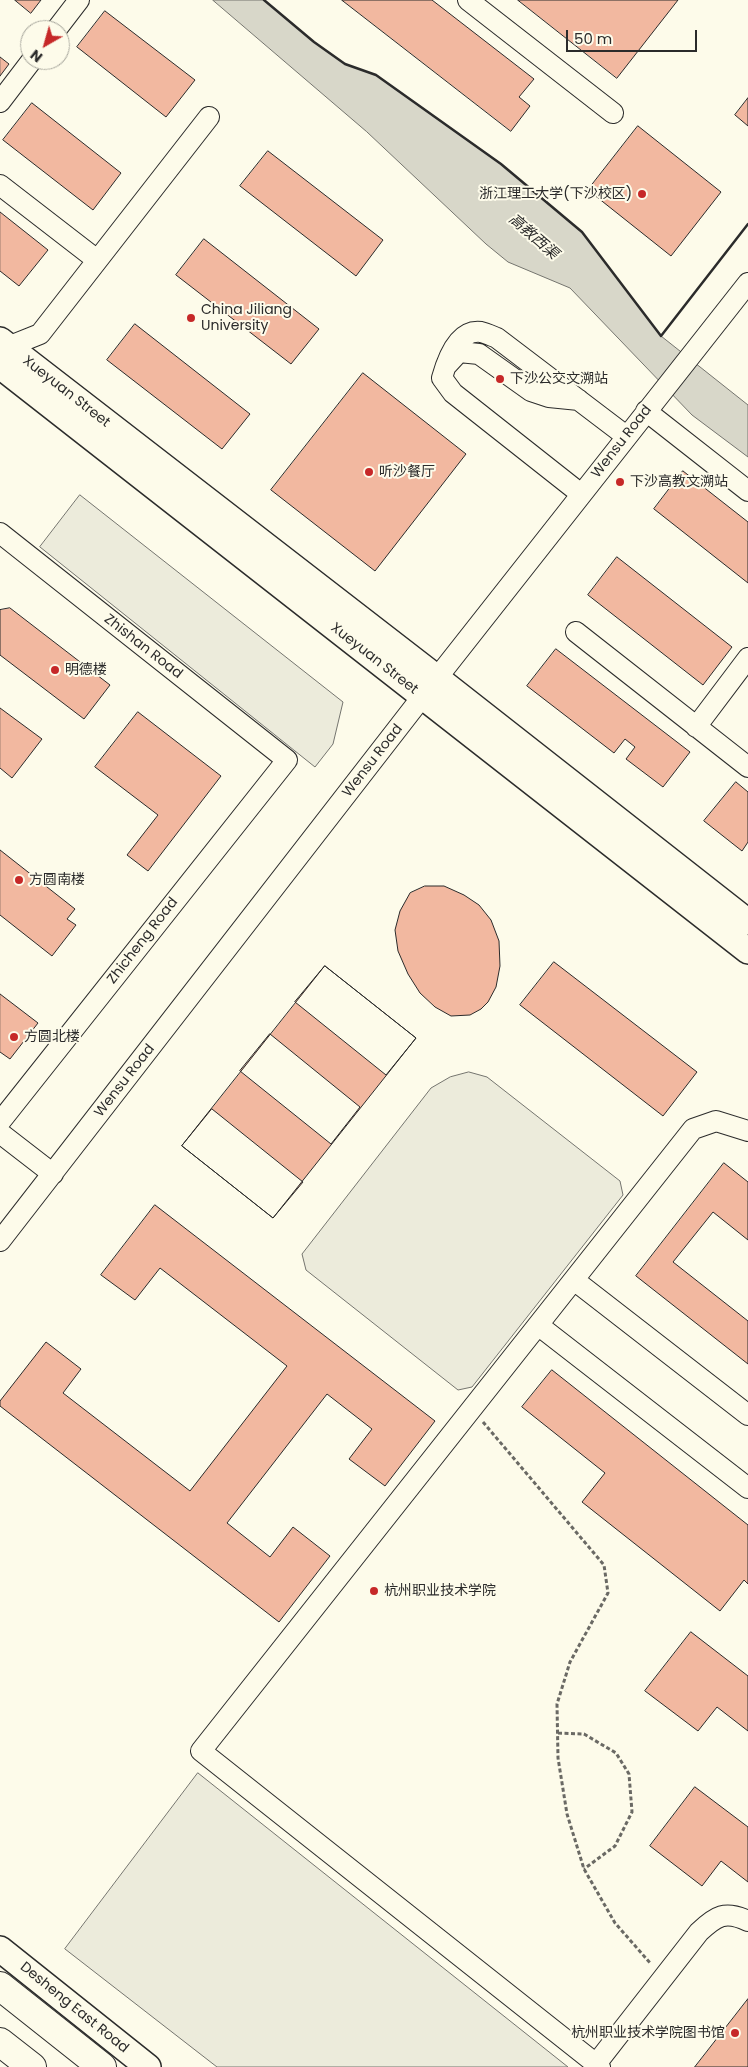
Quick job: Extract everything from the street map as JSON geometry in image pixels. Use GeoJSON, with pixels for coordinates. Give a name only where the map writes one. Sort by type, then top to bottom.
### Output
{"type":"FeatureCollection","features":[{"type":"Feature","properties":{"kind":"highway"},"geometry":{"type":"LineString","coordinates":[[0,1986],[102,2067]]}},
{"type":"Feature","properties":{"kind":"highway"},"geometry":{"type":"LineString","coordinates":[[0,2042],[32,2067]]}},
{"type":"Feature","properties":{"kind":"main road","name":"Xueyuan Street"},"geometry":{"type":"LineString","coordinates":[[2,351],[437,678],[748,922]]}},
{"type":"Feature","properties":{"kind":"main road","name":"Xueyuan Street"},"geometry":{"type":"LineString","coordinates":[[2,351],[422,697],[748,951]]}},
{"type":"Feature","properties":{"kind":"main road","name":"Desheng East Road"},"geometry":{"type":"LineString","coordinates":[[0,1949],[148,2067]]}},
{"type":"Feature","properties":{"kind":"street"},"geometry":{"type":"LineString","coordinates":[[64,20],[79,0]]}},
{"type":"Feature","properties":{"kind":"street"},"geometry":{"type":"LineString","coordinates":[[468,0],[613,113]]}},
{"type":"Feature","properties":{"kind":"street"},"geometry":{"type":"LineString","coordinates":[[0,102],[24,70]]}},
{"type":"Feature","properties":{"kind":"street"},"geometry":{"type":"LineString","coordinates":[[2,351],[40,334],[209,117]]}},
{"type":"Feature","properties":{"kind":"street"},"geometry":{"type":"LineString","coordinates":[[0,185],[97,260]]}},
{"type":"Feature","properties":{"kind":"street","name":"Wensu Road"},"geometry":{"type":"LineString","coordinates":[[0,1241],[422,697],[748,283]]}},
{"type":"Feature","properties":{"kind":"street"},"geometry":{"type":"LineString","coordinates":[[581,494],[453,393],[442,378],[445,366],[459,352],[479,354],[531,391],[549,397],[581,401],[626,436]]}},
{"type":"Feature","properties":{"kind":"street"},"geometry":{"type":"LineString","coordinates":[[646,411],[748,491]]}},
{"type":"Feature","properties":{"kind":"street","name":"Zhishan Road"},"geometry":{"type":"LineString","coordinates":[[0,533],[287,760]]}},
{"type":"Feature","properties":{"kind":"street"},"geometry":{"type":"LineString","coordinates":[[576,632],[748,767]]}},
{"type":"Feature","properties":{"kind":"street"},"geometry":{"type":"LineString","coordinates":[[696,727],[748,658]]}},
{"type":"Feature","properties":{"kind":"street","name":"Zhicheng Road"},"geometry":{"type":"LineString","coordinates":[[0,1122],[287,760]]}},
{"type":"Feature","properties":{"kind":"street"},"geometry":{"type":"LineString","coordinates":[[748,1131],[716,1121],[693,1128],[201,1751],[598,2066],[663,1977],[699,1932],[714,1918],[731,1914],[748,1921]]}},
{"type":"Feature","properties":{"kind":"street"},"geometry":{"type":"LineString","coordinates":[[0,1133],[53,1174]]}},
{"type":"Feature","properties":{"kind":"street"},"geometry":{"type":"LineString","coordinates":[[574,1280],[748,1415]]}},
{"type":"Feature","properties":{"kind":"street"},"geometry":{"type":"LineString","coordinates":[[538,1325],[748,1488]]}},
{"type":"Feature","properties":{"kind":"path"},"geometry":{"type":"LineString","coordinates":[[472,1409],[604,1565],[608,1592],[570,1662],[557,1704],[558,1758],[567,1814],[584,1869],[615,1922],[663,1977]]}},
{"type":"Feature","properties":{"kind":"path"},"geometry":{"type":"LineString","coordinates":[[558,1733],[584,1734],[616,1753],[629,1774],[632,1812],[615,1846],[584,1869]]}},
{"type":"Feature","properties":{"kind":"shaded area"},"geometry":{"type":"Polygon","coordinates":[[[80,495],[343,702],[333,744],[315,767],[40,547],[80,495]]]}},
{"type":"Feature","properties":{"kind":"shaded area"},"geometry":{"type":"Polygon","coordinates":[[[469,1072],[487,1077],[620,1181],[623,1195],[472,1387],[458,1390],[306,1270],[302,1254],[431,1088],[450,1077],[469,1072]]]}},
{"type":"Feature","properties":{"kind":"shaded area"},"geometry":{"type":"Polygon","coordinates":[[[198,1773],[568,2067],[217,2067],[65,1949],[198,1773]]]}},
{"type":"Feature","properties":{"kind":"water","name":"高教西渠"},"geometry":{"type":"Polygon","coordinates":[[[213,0],[264,0],[314,42],[345,64],[376,75],[501,164],[582,232],[661,336],[748,405],[748,457],[692,415],[570,288],[508,262],[486,244],[367,132],[213,0]]]}},
{"type":"Feature","properties":{"kind":"building"},"geometry":{"type":"Polygon","coordinates":[[[15,0],[41,0],[31,13],[15,0]]]}},
{"type":"Feature","properties":{"kind":"building"},"geometry":{"type":"Polygon","coordinates":[[[342,0],[432,0],[534,79],[519,97],[530,106],[511,131],[342,0]]]}},
{"type":"Feature","properties":{"kind":"building"},"geometry":{"type":"Polygon","coordinates":[[[518,0],[678,0],[617,78],[518,0]]]}},
{"type":"Feature","properties":{"kind":"building"},"geometry":{"type":"Polygon","coordinates":[[[105,11],[195,80],[166,117],[77,47],[105,11]]]}},
{"type":"Feature","properties":{"kind":"building"},"geometry":{"type":"Polygon","coordinates":[[[0,57],[9,64],[0,76],[0,57]]]}},
{"type":"Feature","properties":{"kind":"building"},"geometry":{"type":"Polygon","coordinates":[[[748,98],[748,126],[735,115],[748,98]]]}},
{"type":"Feature","properties":{"kind":"building"},"geometry":{"type":"Polygon","coordinates":[[[32,103],[121,173],[93,210],[3,140],[32,103]]]}},
{"type":"Feature","properties":{"kind":"building"},"geometry":{"type":"Polygon","coordinates":[[[638,126],[721,192],[671,256],[588,190],[638,126]]]}},
{"type":"Feature","properties":{"kind":"building"},"geometry":{"type":"Polygon","coordinates":[[[268,151],[383,240],[356,276],[240,186],[268,151]]]}},
{"type":"Feature","properties":{"kind":"building"},"geometry":{"type":"Polygon","coordinates":[[[0,212],[48,250],[19,286],[0,271],[0,212]]]}},
{"type":"Feature","properties":{"kind":"building"},"geometry":{"type":"Polygon","coordinates":[[[204,239],[319,329],[291,364],[176,275],[204,239]]]}},
{"type":"Feature","properties":{"kind":"building"},"geometry":{"type":"Polygon","coordinates":[[[135,324],[250,414],[222,449],[107,360],[135,324]]]}},
{"type":"Feature","properties":{"kind":"building","name":"听沙餐厅"},"geometry":{"type":"Polygon","coordinates":[[[363,373],[466,454],[375,571],[271,490],[363,373]]]}},
{"type":"Feature","properties":{"kind":"building"},"geometry":{"type":"Polygon","coordinates":[[[683,471],[748,522],[748,583],[654,509],[683,471]]]}},
{"type":"Feature","properties":{"kind":"building"},"geometry":{"type":"Polygon","coordinates":[[[617,557],[732,647],[703,685],[588,595],[617,557]]]}},
{"type":"Feature","properties":{"kind":"building","name":"明德楼"},"geometry":{"type":"Polygon","coordinates":[[[10,608],[110,685],[84,719],[0,655],[0,610],[10,608]]]}},
{"type":"Feature","properties":{"kind":"building"},"geometry":{"type":"Polygon","coordinates":[[[556,649],[690,752],[663,787],[626,759],[635,747],[625,739],[614,753],[527,686],[556,649]]]}},
{"type":"Feature","properties":{"kind":"building"},"geometry":{"type":"Polygon","coordinates":[[[0,708],[42,739],[12,778],[0,768],[0,708]]]}},
{"type":"Feature","properties":{"kind":"building"},"geometry":{"type":"Polygon","coordinates":[[[138,712],[221,776],[148,871],[127,855],[158,815],[95,767],[138,712]]]}},
{"type":"Feature","properties":{"kind":"building"},"geometry":{"type":"Polygon","coordinates":[[[736,782],[748,792],[748,842],[742,851],[704,821],[736,782]]]}},
{"type":"Feature","properties":{"kind":"building","name":"方圆南楼"},"geometry":{"type":"Polygon","coordinates":[[[0,850],[75,909],[67,919],[76,925],[52,956],[0,915],[0,850]]]}},
{"type":"Feature","properties":{"kind":"building"},"geometry":{"type":"Polygon","coordinates":[[[425,886],[444,886],[464,895],[479,905],[491,920],[499,941],[500,966],[496,987],[488,1002],[481,1009],[470,1015],[451,1016],[435,1007],[420,993],[408,974],[398,951],[395,930],[400,911],[410,893],[425,886]]]}},
{"type":"Feature","properties":{"kind":"building"},"geometry":{"type":"Polygon","coordinates":[[[554,962],[697,1072],[663,1116],[520,1005],[554,962]]]}},
{"type":"Feature","properties":{"kind":"building"},"geometry":{"type":"Polygon","coordinates":[[[325,966],[416,1038],[386,1075],[295,1002],[325,966]]]}},
{"type":"Feature","properties":{"kind":"building"},"geometry":{"type":"Polygon","coordinates":[[[325,966],[416,1038],[273,1218],[182,1146],[325,966]]]}},
{"type":"Feature","properties":{"kind":"building","name":"方圆北楼"},"geometry":{"type":"Polygon","coordinates":[[[0,994],[38,1023],[10,1059],[0,1052],[0,994]]]}},
{"type":"Feature","properties":{"kind":"building"},"geometry":{"type":"Polygon","coordinates":[[[270,1034],[360,1107],[331,1144],[240,1071],[270,1034]]]}},
{"type":"Feature","properties":{"kind":"building"},"geometry":{"type":"Polygon","coordinates":[[[212,1109],[303,1182],[273,1218],[182,1146],[212,1109]]]}},
{"type":"Feature","properties":{"kind":"building"},"geometry":{"type":"Polygon","coordinates":[[[724,1163],[748,1182],[748,1240],[713,1212],[673,1262],[748,1321],[748,1364],[636,1276],[724,1163]]]}},
{"type":"Feature","properties":{"kind":"building"},"geometry":{"type":"Polygon","coordinates":[[[155,1205],[435,1421],[385,1486],[349,1459],[372,1429],[327,1394],[227,1523],[270,1557],[293,1527],[330,1556],[279,1622],[0,1406],[0,1401],[46,1342],[81,1369],[63,1393],[190,1491],[287,1366],[160,1268],[135,1300],[101,1275],[155,1205]]]}},
{"type":"Feature","properties":{"kind":"building"},"geometry":{"type":"Polygon","coordinates":[[[552,1370],[748,1525],[748,1584],[744,1580],[720,1611],[582,1502],[605,1473],[522,1407],[552,1370]]]}},
{"type":"Feature","properties":{"kind":"building"},"geometry":{"type":"Polygon","coordinates":[[[691,1632],[748,1676],[748,1731],[717,1707],[698,1731],[645,1691],[691,1632]]]}},
{"type":"Feature","properties":{"kind":"building"},"geometry":{"type":"Polygon","coordinates":[[[695,1787],[748,1827],[748,1882],[721,1861],[702,1886],[650,1846],[695,1787]]]}},
{"type":"Feature","properties":{"kind":"building","name":"杭州职业技术学院图书馆"},"geometry":{"type":"Polygon","coordinates":[[[748,1999],[748,2067],[695,2067],[748,1999]]]}},
{"type":"Feature","properties":{"kind":"wall"},"geometry":{"type":"LineString","coordinates":[[264,0],[314,42],[345,64],[376,75],[501,164],[582,232],[661,336],[748,224]]}},
{"type":"Feature","properties":{"kind":"place","name":"浙江理工大学(下沙校区)"},"geometry":{"type":"Point","coordinates":[642,194]}},
{"type":"Feature","properties":{"kind":"place","name":"China Jiliang University"},"geometry":{"type":"Point","coordinates":[191,318]}},
{"type":"Feature","properties":{"kind":"place","name":"下沙公交文溯站"},"geometry":{"type":"Point","coordinates":[500,379]}},
{"type":"Feature","properties":{"kind":"place","name":"听沙餐厅"},"geometry":{"type":"Point","coordinates":[369,472]}},
{"type":"Feature","properties":{"kind":"place","name":"下沙高教文溯站"},"geometry":{"type":"Point","coordinates":[620,482]}},
{"type":"Feature","properties":{"kind":"place","name":"明德楼"},"geometry":{"type":"Point","coordinates":[55,670]}},
{"type":"Feature","properties":{"kind":"place","name":"方圆南楼"},"geometry":{"type":"Point","coordinates":[19,880]}},
{"type":"Feature","properties":{"kind":"place","name":"方圆北楼"},"geometry":{"type":"Point","coordinates":[14,1037]}},
{"type":"Feature","properties":{"kind":"place","name":"杭州职业技术学院"},"geometry":{"type":"Point","coordinates":[374,1591]}},
{"type":"Feature","properties":{"kind":"place","name":"杭州职业技术学院图书馆"},"geometry":{"type":"Point","coordinates":[735,2033]}}]}
